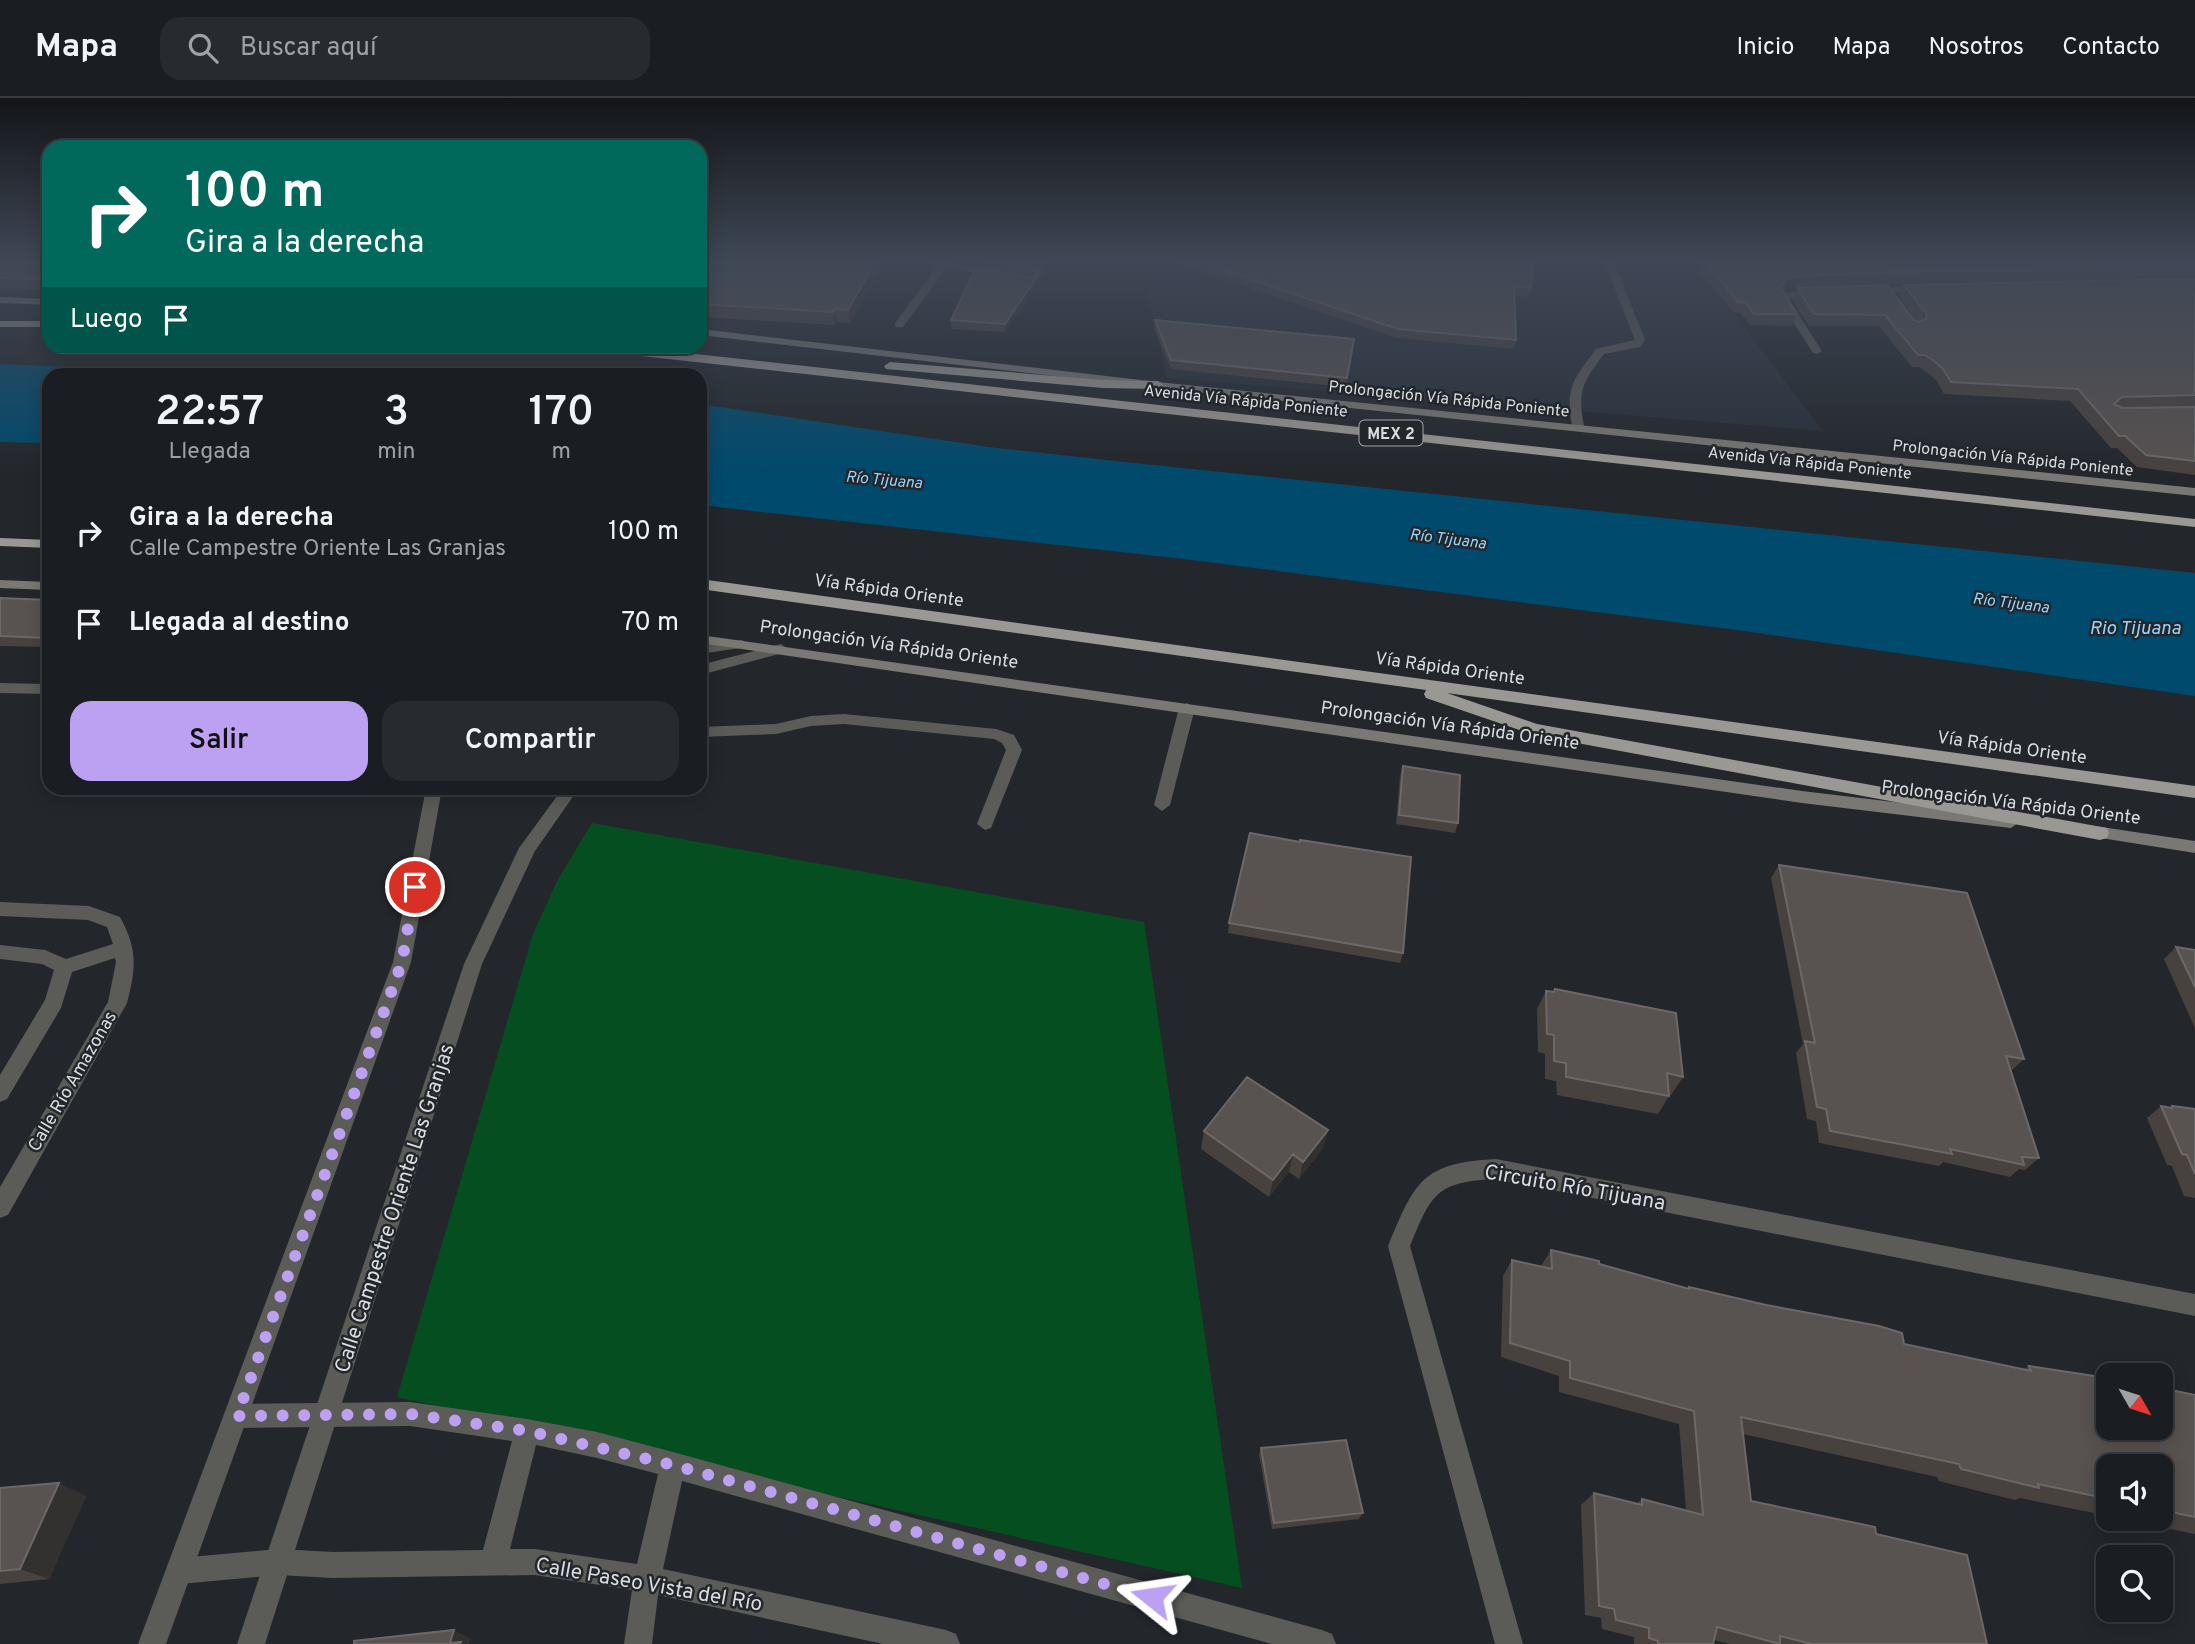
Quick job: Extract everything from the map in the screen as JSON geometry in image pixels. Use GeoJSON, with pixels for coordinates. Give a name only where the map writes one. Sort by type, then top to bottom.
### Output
{"type":"FeatureCollection","features":[{"type":"Feature","properties":{"kind":"highway","name":"Avenida Vía Rápida Poniente"},"geometry":{"type":"LineString","coordinates":[[660,354],[2195,523]]}},
{"type":"Feature","properties":{"kind":"highway"},"geometry":{"type":"LineString","coordinates":[[744,363],[841,362],[1090,383],[1158,385]]}},
{"type":"Feature","properties":{"kind":"highway"},"geometry":{"type":"LineString","coordinates":[[0,542],[42,544]]}},
{"type":"Feature","properties":{"kind":"highway","name":"Vía Rápida Oriente"},"geometry":{"type":"LineString","coordinates":[[707,585],[2195,792]]}},
{"type":"Feature","properties":{"kind":"highway"},"geometry":{"type":"LineString","coordinates":[[1388,679],[1535,729],[2100,833]]}},
{"type":"Feature","properties":{"kind":"main road","name":"Prolongación Vía Rápida Poniente"},"geometry":{"type":"LineString","coordinates":[[707,333],[1158,385],[1578,426],[2195,492]]}},
{"type":"Feature","properties":{"kind":"main road"},"geometry":{"type":"LineString","coordinates":[[0,584],[42,586]]}},
{"type":"Feature","properties":{"kind":"main road","name":"Prolongación Vía Rápida Oriente"},"geometry":{"type":"LineString","coordinates":[[707,640],[1802,797],[2195,847]]}},
{"type":"Feature","properties":{"kind":"street"},"geometry":{"type":"LineString","coordinates":[[1578,426],[1572,397],[1582,373],[1600,351],[1636,345],[1640,340],[1637,331]]}},
{"type":"Feature","properties":{"kind":"street"},"geometry":{"type":"LineString","coordinates":[[1804,331],[1817,351]]}},
{"type":"Feature","properties":{"kind":"street"},"geometry":{"type":"LineString","coordinates":[[707,648],[742,644]]}},
{"type":"Feature","properties":{"kind":"street"},"geometry":{"type":"LineString","coordinates":[[707,668],[781,649]]}},
{"type":"Feature","properties":{"kind":"street"},"geometry":{"type":"LineString","coordinates":[[0,688],[42,689]]}},
{"type":"Feature","properties":{"kind":"street"},"geometry":{"type":"LineString","coordinates":[[1162,805],[1188,708]]}},
{"type":"Feature","properties":{"kind":"street"},"geometry":{"type":"LineString","coordinates":[[707,732],[776,729],[811,721],[844,719],[996,734],[1008,739],[1014,750],[985,824]]}},
{"type":"Feature","properties":{"kind":"street"},"geometry":{"type":"LineString","coordinates":[[152,1644],[402,962],[433,795]]}},
{"type":"Feature","properties":{"kind":"street","name":"Calle Campestre Oriente Las Granjas"},"geometry":{"type":"LineString","coordinates":[[251,1644],[473,964],[528,848],[566,795]]}},
{"type":"Feature","properties":{"kind":"street"},"geometry":{"type":"LineString","coordinates":[[0,909],[89,913],[114,922],[125,948],[64,967],[45,957],[0,952]]}},
{"type":"Feature","properties":{"kind":"street","name":"Calle Río Amazonas"},"geometry":{"type":"LineString","coordinates":[[0,1208],[117,1003],[125,974],[125,948]]}},
{"type":"Feature","properties":{"kind":"street"},"geometry":{"type":"LineString","coordinates":[[0,1093],[54,1002],[64,967]]}},
{"type":"Feature","properties":{"kind":"street","name":"Circuito Río Tijuana"},"geometry":{"type":"LineString","coordinates":[[1509,1644],[1399,1246],[1428,1187],[1465,1170],[1496,1169],[2195,1305]]}},
{"type":"Feature","properties":{"kind":"street"},"geometry":{"type":"LineString","coordinates":[[237,1416],[410,1414],[527,1431],[673,1465],[1285,1639],[1322,1644]]}},
{"type":"Feature","properties":{"kind":"street"},"geometry":{"type":"LineString","coordinates":[[493,1562],[527,1431]]}},
{"type":"Feature","properties":{"kind":"street"},"geometry":{"type":"LineString","coordinates":[[638,1644],[647,1579],[673,1465]]}},
{"type":"Feature","properties":{"kind":"street","name":"Calle Paseo Vista del Río"},"geometry":{"type":"LineString","coordinates":[[180,1571],[278,1562],[333,1565],[535,1562],[647,1579],[946,1644]]}},
{"type":"Feature","properties":{"kind":"shaded area"},"geometry":{"type":"Polygon","coordinates":[[[1156,331],[1747,331],[1823,431],[1167,378],[1156,331]]]}},
{"type":"Feature","properties":{"kind":"green space"},"geometry":{"type":"Polygon","coordinates":[[[592,823],[1144,922],[1242,1588],[397,1397],[533,934],[557,881],[592,823]]]}},
{"type":"Feature","properties":{"kind":"water"},"geometry":{"type":"Polygon","coordinates":[[[0,364],[98,368],[42,368],[42,443],[0,442],[0,364]]]}},
{"type":"Feature","properties":{"kind":"water","name":"Rio Tijuana"},"geometry":{"type":"Polygon","coordinates":[[[707,405],[989,447],[2195,573],[2195,696],[1737,630],[1192,560],[707,506],[707,405]]]}},
{"type":"Feature","properties":{"kind":"building"},"geometry":{"type":"Polygon","coordinates":[[[1159,331],[1272,331],[1354,339],[1347,378],[1171,360],[1159,331]]]}},
{"type":"Feature","properties":{"kind":"building"},"geometry":{"type":"Polygon","coordinates":[[[1421,331],[1516,331],[1516,340],[1421,331]]]}},
{"type":"Feature","properties":{"kind":"building"},"geometry":{"type":"Polygon","coordinates":[[[1898,331],[2195,331],[2195,395],[2122,397],[2114,404],[2122,408],[2195,407],[2195,461],[2146,455],[2125,436],[2119,436],[2078,389],[1951,382],[1934,361],[1925,355],[1918,355],[1898,331]]]}},
{"type":"Feature","properties":{"kind":"building"},"geometry":{"type":"Polygon","coordinates":[[[0,598],[42,600],[42,638],[0,636],[0,598]]]}},
{"type":"Feature","properties":{"kind":"building"},"geometry":{"type":"Polygon","coordinates":[[[1403,766],[1460,775],[1458,823],[1399,815],[1403,766]]]}},
{"type":"Feature","properties":{"kind":"building"},"geometry":{"type":"Polygon","coordinates":[[[1250,833],[1411,857],[1403,953],[1229,923],[1250,833]]]}},
{"type":"Feature","properties":{"kind":"building"},"geometry":{"type":"Polygon","coordinates":[[[1779,865],[1967,893],[2024,1059],[2006,1056],[2039,1158],[2022,1157],[2024,1165],[1950,1149],[1952,1154],[1830,1131],[1826,1109],[1817,1107],[1805,1041],[1815,1043],[1779,865]]]}},
{"type":"Feature","properties":{"kind":"building"},"geometry":{"type":"Polygon","coordinates":[[[2176,947],[2195,950],[2195,987],[2176,947]]]}},
{"type":"Feature","properties":{"kind":"building"},"geometry":{"type":"Polygon","coordinates":[[[1555,989],[1676,1013],[1683,1077],[1667,1073],[1669,1096],[1566,1077],[1566,1063],[1554,1061],[1554,1035],[1547,1034],[1546,991],[1554,992],[1555,989]]]}},
{"type":"Feature","properties":{"kind":"building"},"geometry":{"type":"Polygon","coordinates":[[[1247,1077],[1328,1130],[1303,1162],[1293,1154],[1273,1180],[1204,1131],[1247,1077]]]}},
{"type":"Feature","properties":{"kind":"building"},"geometry":{"type":"Polygon","coordinates":[[[2161,1106],[2195,1109],[2195,1174],[2187,1155],[2182,1154],[2161,1106]]]}},
{"type":"Feature","properties":{"kind":"building"},"geometry":{"type":"Polygon","coordinates":[[[1551,1250],[1599,1261],[1599,1264],[1689,1289],[1879,1326],[1902,1333],[1904,1344],[2031,1371],[2029,1366],[2096,1376],[2096,1440],[2174,1440],[2174,1391],[2195,1395],[2195,1517],[2173,1512],[2173,1454],[2096,1454],[2096,1496],[2038,1484],[2039,1488],[1961,1469],[1959,1464],[1741,1417],[1751,1501],[1875,1527],[1876,1534],[1967,1555],[1987,1644],[1812,1644],[1780,1636],[1780,1644],[1717,1627],[1713,1644],[1658,1644],[1658,1641],[1649,1638],[1649,1628],[1616,1620],[1614,1609],[1599,1606],[1594,1493],[1642,1505],[1642,1499],[1703,1515],[1694,1411],[1570,1378],[1570,1361],[1510,1343],[1512,1260],[1552,1269],[1551,1250]]]}},
{"type":"Feature","properties":{"kind":"building"},"geometry":{"type":"Polygon","coordinates":[[[1346,1440],[1363,1513],[1274,1523],[1261,1448],[1346,1440]]]}},
{"type":"Feature","properties":{"kind":"building"},"geometry":{"type":"Polygon","coordinates":[[[59,1483],[20,1569],[0,1571],[0,1488],[59,1483]]]}},
{"type":"Feature","properties":{"kind":"building"},"geometry":{"type":"Polygon","coordinates":[[[454,1630],[450,1643],[461,1642],[460,1644],[354,1644],[354,1641],[454,1630]]]}},
{"type":"Feature","properties":{"kind":"route"},"geometry":{"type":"LineString","coordinates":[[415,887],[402,962],[237,1416],[410,1414],[527,1431],[597,1445],[673,1465],[1152,1597]]}},
{"type":"Feature","properties":{"kind":"water label","name":"Río Tijuana"},"geometry":{"type":"Point","coordinates":[884,479]}},
{"type":"Feature","properties":{"kind":"water label","name":"Río Tijuana"},"geometry":{"type":"Point","coordinates":[1448,538]}},
{"type":"Feature","properties":{"kind":"water label","name":"Río Tijuana"},"geometry":{"type":"Point","coordinates":[2011,602]}}]}
